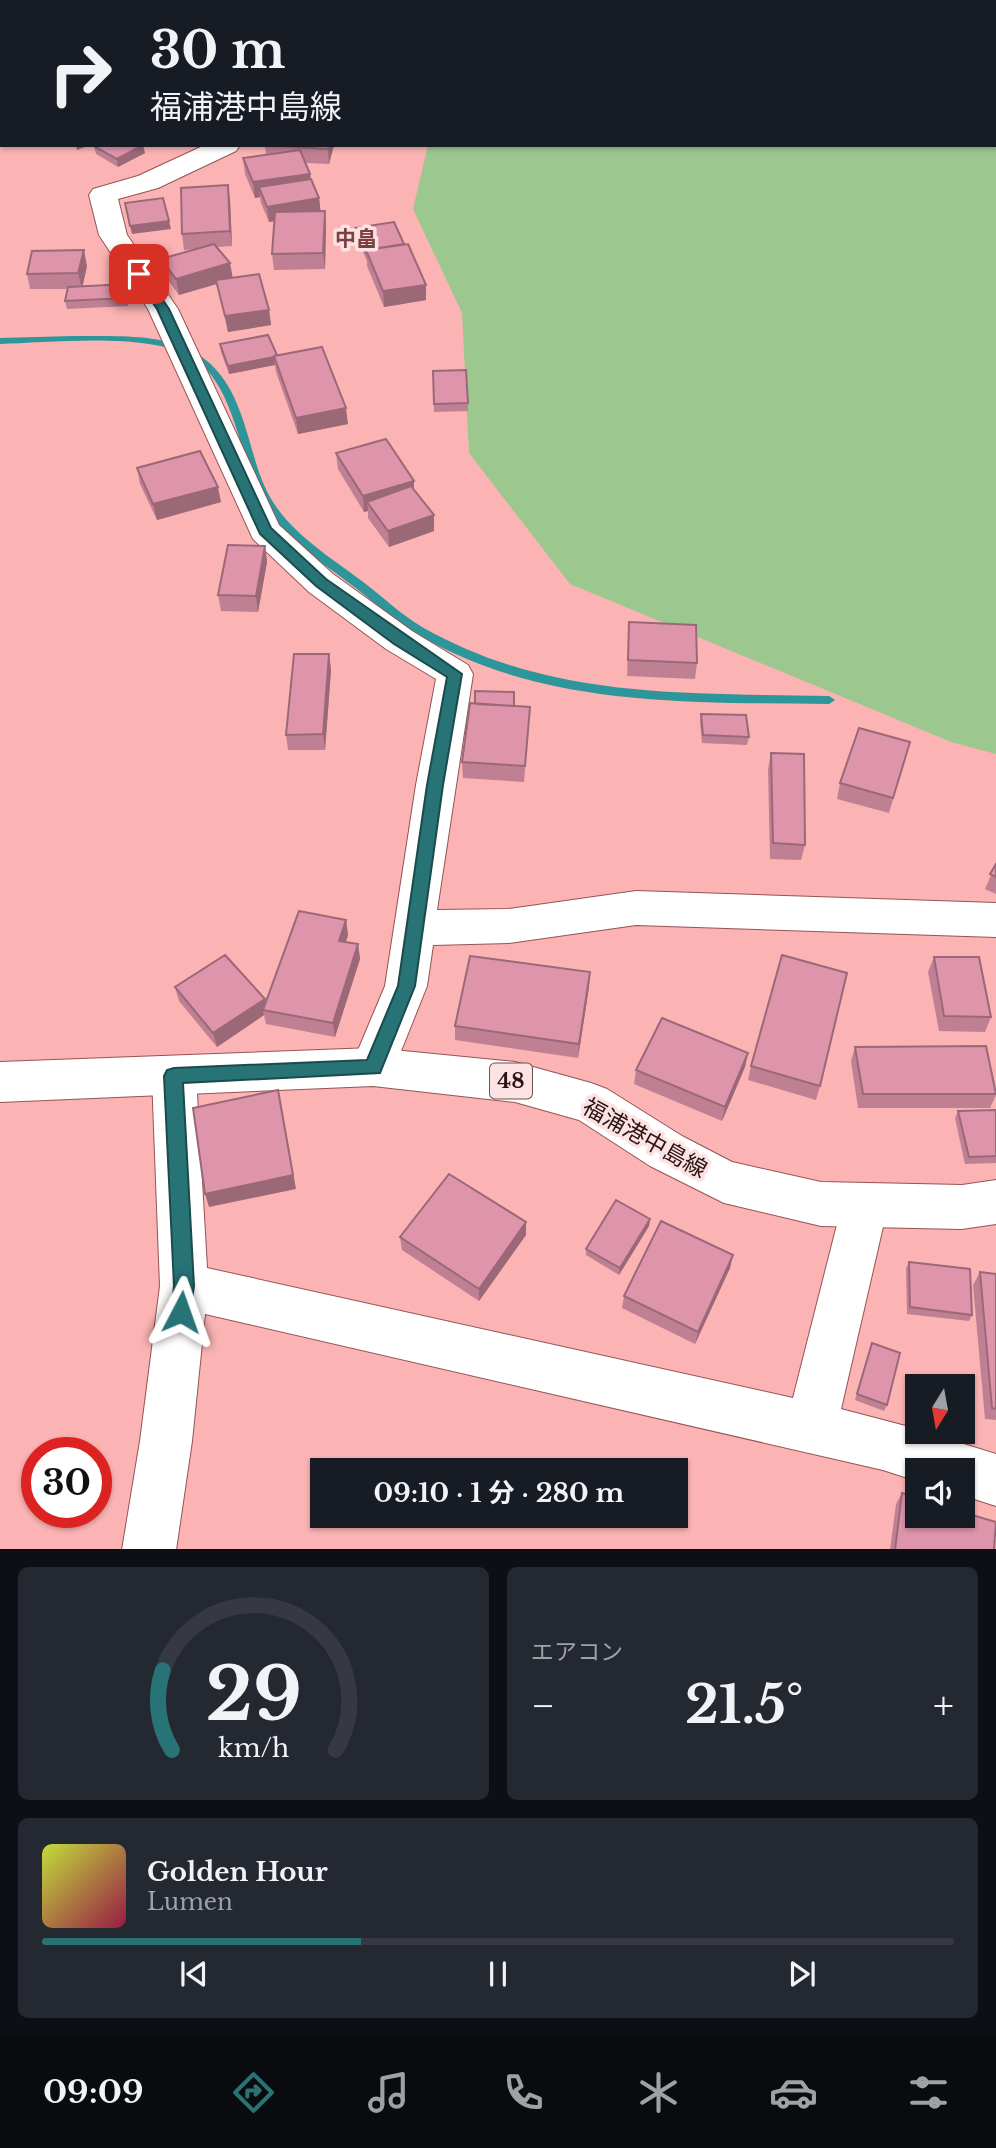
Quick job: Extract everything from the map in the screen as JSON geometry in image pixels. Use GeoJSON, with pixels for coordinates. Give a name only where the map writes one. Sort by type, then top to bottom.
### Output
{"type":"FeatureCollection","features":[{"type":"Feature","properties":{"kind":"street"},"geometry":{"type":"LineString","coordinates":[[223,147],[148,182],[103,195],[113,234],[163,309],[265,531],[321,583],[400,640],[455,674],[435,785],[406,986],[373,1068]]}},
{"type":"Feature","properties":{"kind":"street"},"geometry":{"type":"LineString","coordinates":[[415,928],[509,926],[636,908],[996,920]]}},
{"type":"Feature","properties":{"kind":"street","name":"福浦港中島線"},"geometry":{"type":"LineString","coordinates":[[0,1082],[373,1068],[515,1082],[591,1104],[666,1151],[724,1182],[821,1204],[962,1207],[996,1202]]}},
{"type":"Feature","properties":{"kind":"street"},"geometry":{"type":"LineString","coordinates":[[149,1549],[166,1441],[184,1286],[174,1076]]}},
{"type":"Feature","properties":{"kind":"street"},"geometry":{"type":"LineString","coordinates":[[811,1429],[865,1205]]}},
{"type":"Feature","properties":{"kind":"street"},"geometry":{"type":"LineString","coordinates":[[184,1286],[883,1444],[996,1480]]}},
{"type":"Feature","properties":{"kind":"green space"},"geometry":{"type":"Polygon","coordinates":[[[428,147],[996,147],[996,754],[951,742],[570,584],[469,453],[462,313],[413,209],[428,147]]]}},
{"type":"Feature","properties":{"kind":"building"},"geometry":{"type":"Polygon","coordinates":[[[96,147],[139,147],[117,159],[96,147]]]}},
{"type":"Feature","properties":{"kind":"building"},"geometry":{"type":"Polygon","coordinates":[[[296,147],[328,147],[328,149],[296,147]]]}},
{"type":"Feature","properties":{"kind":"building"},"geometry":{"type":"Polygon","coordinates":[[[300,150],[310,174],[253,182],[243,158],[300,150]]]}},
{"type":"Feature","properties":{"kind":"building"},"geometry":{"type":"Polygon","coordinates":[[[311,179],[319,198],[267,207],[259,187],[311,179]]]}},
{"type":"Feature","properties":{"kind":"building"},"geometry":{"type":"Polygon","coordinates":[[[228,185],[230,231],[182,234],[181,188],[228,185]]]}},
{"type":"Feature","properties":{"kind":"building"},"geometry":{"type":"Polygon","coordinates":[[[163,198],[169,221],[130,226],[125,203],[163,198]]]}},
{"type":"Feature","properties":{"kind":"building"},"geometry":{"type":"Polygon","coordinates":[[[325,211],[323,253],[272,254],[275,212],[325,211]]]}},
{"type":"Feature","properties":{"kind":"building"},"geometry":{"type":"Polygon","coordinates":[[[394,222],[404,244],[366,250],[366,253],[355,228],[394,222]]]}},
{"type":"Feature","properties":{"kind":"building"},"geometry":{"type":"Polygon","coordinates":[[[214,244],[230,263],[176,279],[161,259],[214,244]]]}},
{"type":"Feature","properties":{"kind":"building"},"geometry":{"type":"Polygon","coordinates":[[[408,244],[426,285],[383,291],[366,250],[408,244]]]}},
{"type":"Feature","properties":{"kind":"building"},"geometry":{"type":"Polygon","coordinates":[[[84,250],[78,273],[27,274],[32,251],[84,250]]]}},
{"type":"Feature","properties":{"kind":"building"},"geometry":{"type":"Polygon","coordinates":[[[259,274],[269,310],[225,316],[216,280],[259,274]]]}},
{"type":"Feature","properties":{"kind":"building"},"geometry":{"type":"Polygon","coordinates":[[[128,284],[126,298],[65,301],[68,287],[128,284]]]}},
{"type":"Feature","properties":{"kind":"building"},"geometry":{"type":"Polygon","coordinates":[[[268,335],[277,355],[228,366],[220,344],[268,335]]]}},
{"type":"Feature","properties":{"kind":"building"},"geometry":{"type":"Polygon","coordinates":[[[322,347],[346,408],[296,418],[274,356],[322,347]]]}},
{"type":"Feature","properties":{"kind":"building"},"geometry":{"type":"Polygon","coordinates":[[[466,370],[468,403],[434,404],[433,371],[466,370]]]}},
{"type":"Feature","properties":{"kind":"building"},"geometry":{"type":"Polygon","coordinates":[[[386,439],[414,481],[363,496],[336,453],[386,439]]]}},
{"type":"Feature","properties":{"kind":"building"},"geometry":{"type":"Polygon","coordinates":[[[200,451],[218,487],[153,504],[137,468],[200,451]]]}},
{"type":"Feature","properties":{"kind":"building"},"geometry":{"type":"Polygon","coordinates":[[[411,486],[434,515],[388,531],[367,502],[411,486]]]}},
{"type":"Feature","properties":{"kind":"building"},"geometry":{"type":"Polygon","coordinates":[[[228,545],[265,546],[256,596],[218,595],[228,545]]]}},
{"type":"Feature","properties":{"kind":"building"},"geometry":{"type":"Polygon","coordinates":[[[629,622],[696,625],[697,663],[628,660],[629,622]]]}},
{"type":"Feature","properties":{"kind":"building"},"geometry":{"type":"Polygon","coordinates":[[[294,654],[329,654],[323,734],[286,735],[294,654]]]}},
{"type":"Feature","properties":{"kind":"building"},"geometry":{"type":"Polygon","coordinates":[[[475,691],[514,692],[514,706],[475,704],[475,691]]]}},
{"type":"Feature","properties":{"kind":"building"},"geometry":{"type":"Polygon","coordinates":[[[470,703],[530,707],[525,766],[462,762],[470,703]]]}},
{"type":"Feature","properties":{"kind":"building"},"geometry":{"type":"Polygon","coordinates":[[[701,714],[746,715],[749,737],[703,735],[701,714]]]}},
{"type":"Feature","properties":{"kind":"building"},"geometry":{"type":"Polygon","coordinates":[[[859,728],[910,742],[893,798],[840,783],[859,728]]]}},
{"type":"Feature","properties":{"kind":"building"},"geometry":{"type":"Polygon","coordinates":[[[771,753],[804,754],[805,845],[773,843],[771,753]]]}},
{"type":"Feature","properties":{"kind":"building"},"geometry":{"type":"Polygon","coordinates":[[[996,864],[996,877],[990,874],[996,864]]]}},
{"type":"Feature","properties":{"kind":"building"},"geometry":{"type":"Polygon","coordinates":[[[299,911],[346,920],[339,941],[358,944],[333,1023],[263,1010],[299,911]]]}},
{"type":"Feature","properties":{"kind":"building"},"geometry":{"type":"Polygon","coordinates":[[[225,955],[265,999],[213,1033],[175,987],[225,955]]]}},
{"type":"Feature","properties":{"kind":"building"},"geometry":{"type":"Polygon","coordinates":[[[782,955],[847,973],[820,1086],[751,1066],[782,955]]]}},
{"type":"Feature","properties":{"kind":"building"},"geometry":{"type":"Polygon","coordinates":[[[470,956],[590,972],[579,1044],[455,1026],[470,956]]]}},
{"type":"Feature","properties":{"kind":"building"},"geometry":{"type":"Polygon","coordinates":[[[934,957],[979,957],[991,1017],[944,1016],[934,957]]]}},
{"type":"Feature","properties":{"kind":"building"},"geometry":{"type":"Polygon","coordinates":[[[662,1018],[748,1053],[725,1107],[636,1070],[662,1018]]]}},
{"type":"Feature","properties":{"kind":"building"},"geometry":{"type":"Polygon","coordinates":[[[986,1046],[996,1094],[863,1094],[855,1047],[986,1046]]]}},
{"type":"Feature","properties":{"kind":"building"},"geometry":{"type":"Polygon","coordinates":[[[278,1090],[293,1175],[205,1194],[193,1108],[278,1090]]]}},
{"type":"Feature","properties":{"kind":"building"},"geometry":{"type":"Polygon","coordinates":[[[996,1110],[996,1156],[969,1157],[958,1111],[996,1110]]]}},
{"type":"Feature","properties":{"kind":"building"},"geometry":{"type":"Polygon","coordinates":[[[449,1174],[526,1222],[479,1289],[400,1237],[449,1174]]]}},
{"type":"Feature","properties":{"kind":"building"},"geometry":{"type":"Polygon","coordinates":[[[616,1200],[650,1219],[620,1268],[586,1249],[616,1200]]]}},
{"type":"Feature","properties":{"kind":"building"},"geometry":{"type":"Polygon","coordinates":[[[661,1221],[733,1255],[698,1332],[624,1296],[661,1221]]]}},
{"type":"Feature","properties":{"kind":"building"},"geometry":{"type":"Polygon","coordinates":[[[909,1262],[970,1269],[972,1315],[910,1307],[909,1262]]]}},
{"type":"Feature","properties":{"kind":"building"},"geometry":{"type":"Polygon","coordinates":[[[980,1272],[996,1274],[996,1409],[992,1408],[980,1272]]]}},
{"type":"Feature","properties":{"kind":"building"},"geometry":{"type":"Polygon","coordinates":[[[872,1343],[900,1353],[887,1405],[857,1394],[872,1343]]]}},
{"type":"Feature","properties":{"kind":"building"},"geometry":{"type":"Polygon","coordinates":[[[902,1493],[905,1494],[905,1528],[975,1528],[975,1516],[996,1522],[994,1549],[895,1549],[902,1493]]]}},
{"type":"Feature","properties":{"kind":"waterway"},"geometry":{"type":"LineString","coordinates":[[0,341],[132,340],[158,343],[198,357],[215,373],[227,392],[257,481],[280,520],[309,547],[401,618],[460,651],[533,677],[602,691],[699,698],[829,700]]}},
{"type":"Feature","properties":{"kind":"district","name":"中畠"},"geometry":{"type":"Point","coordinates":[356,239]}},
{"type":"Feature","properties":{"kind":"route"},"geometry":{"type":"LineString","coordinates":[[139,274],[163,309],[265,531],[321,583],[400,640],[455,674],[435,785],[406,986],[373,1068],[174,1076],[184,1286],[181,1312]]}}]}
